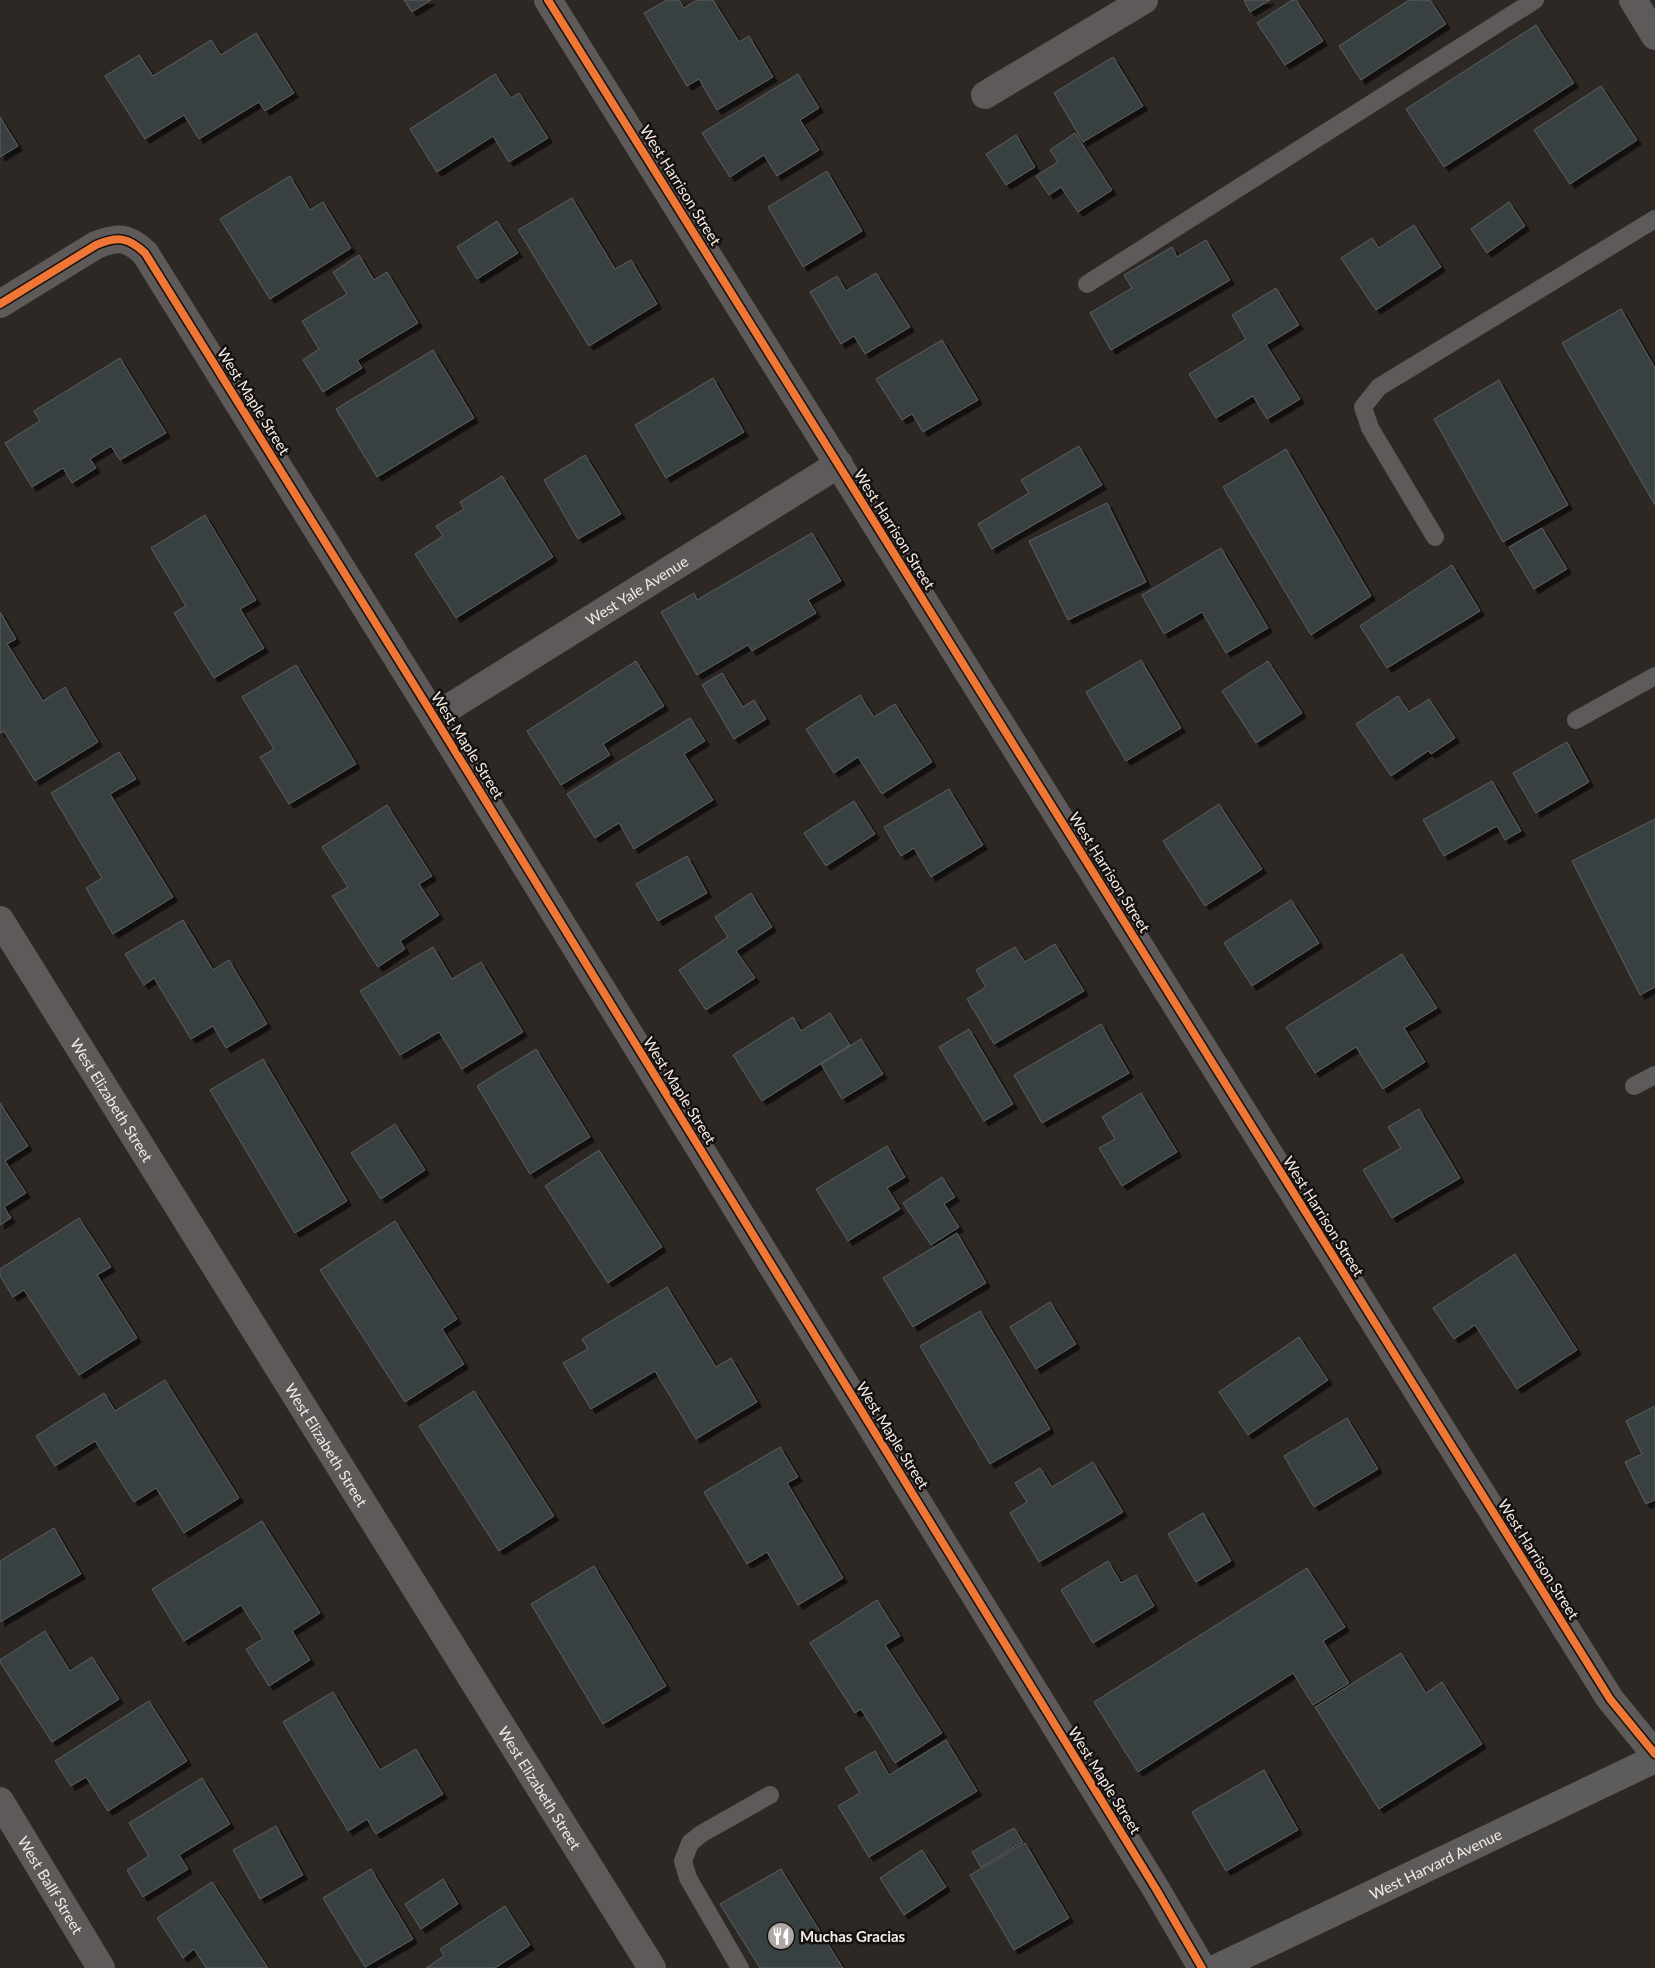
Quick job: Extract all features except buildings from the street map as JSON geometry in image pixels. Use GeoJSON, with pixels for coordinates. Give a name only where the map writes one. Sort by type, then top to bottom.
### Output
{"type":"FeatureCollection","features":[{"type":"Feature","properties":{"kind":"main road","name":"West Harvard Avenue"},"geometry":{"type":"LineString","coordinates":[[1217,1968],[1655,1759]]}},
{"type":"Feature","properties":{"kind":"street","name":"West Harrison Street"},"geometry":{"type":"LineString","coordinates":[[548,0],[1610,1699],[1655,1754]]}},
{"type":"Feature","properties":{"kind":"street"},"geometry":{"type":"LineString","coordinates":[[985,95],[1144,0]]}},
{"type":"Feature","properties":{"kind":"street"},"geometry":{"type":"LineString","coordinates":[[1633,0],[1655,36]]}},
{"type":"Feature","properties":{"kind":"street","name":"West Maple Street"},"geometry":{"type":"LineString","coordinates":[[0,304],[109,240],[122,239],[133,242],[145,253],[434,716],[1156,1889],[1202,1968]]}},
{"type":"Feature","properties":{"kind":"street","name":"West Yale Avenue"},"geometry":{"type":"LineString","coordinates":[[434,716],[839,464]]}},
{"type":"Feature","properties":{"kind":"street","name":"West Elizabeth Street"},"geometry":{"type":"LineString","coordinates":[[0,920],[652,1968]]}},
{"type":"Feature","properties":{"kind":"street","name":"West Ballf Street"},"geometry":{"type":"LineString","coordinates":[[0,1801],[101,1968]]}},
{"type":"Feature","properties":{"kind":"lane"},"geometry":{"type":"LineString","coordinates":[[1087,284],[1535,0]]}},
{"type":"Feature","properties":{"kind":"lane"},"geometry":{"type":"LineString","coordinates":[[1435,537],[1370,428],[1363,406],[1379,387],[1655,219]]}},
{"type":"Feature","properties":{"kind":"lane"},"geometry":{"type":"LineString","coordinates":[[1576,720],[1655,676]]}},
{"type":"Feature","properties":{"kind":"lane"},"geometry":{"type":"LineString","coordinates":[[1634,1086],[1655,1075]]}},
{"type":"Feature","properties":{"kind":"lane"},"geometry":{"type":"LineString","coordinates":[[740,1968],[688,1878],[683,1861],[690,1843],[701,1834],[770,1795]]}},
{"type":"Feature","properties":{"kind":"cycle path"},"geometry":{"type":"LineString","coordinates":[[548,0],[1610,1699],[1655,1754]]}},
{"type":"Feature","properties":{"kind":"cycle path"},"geometry":{"type":"LineString","coordinates":[[0,304],[96,245],[104,242],[117,239],[128,241],[145,253],[434,717],[1156,1889],[1202,1968]]}},
{"type":"Feature","properties":{"kind":"place","name":"Muchas Gracias"},"geometry":{"type":"Point","coordinates":[781,1936]}}]}
